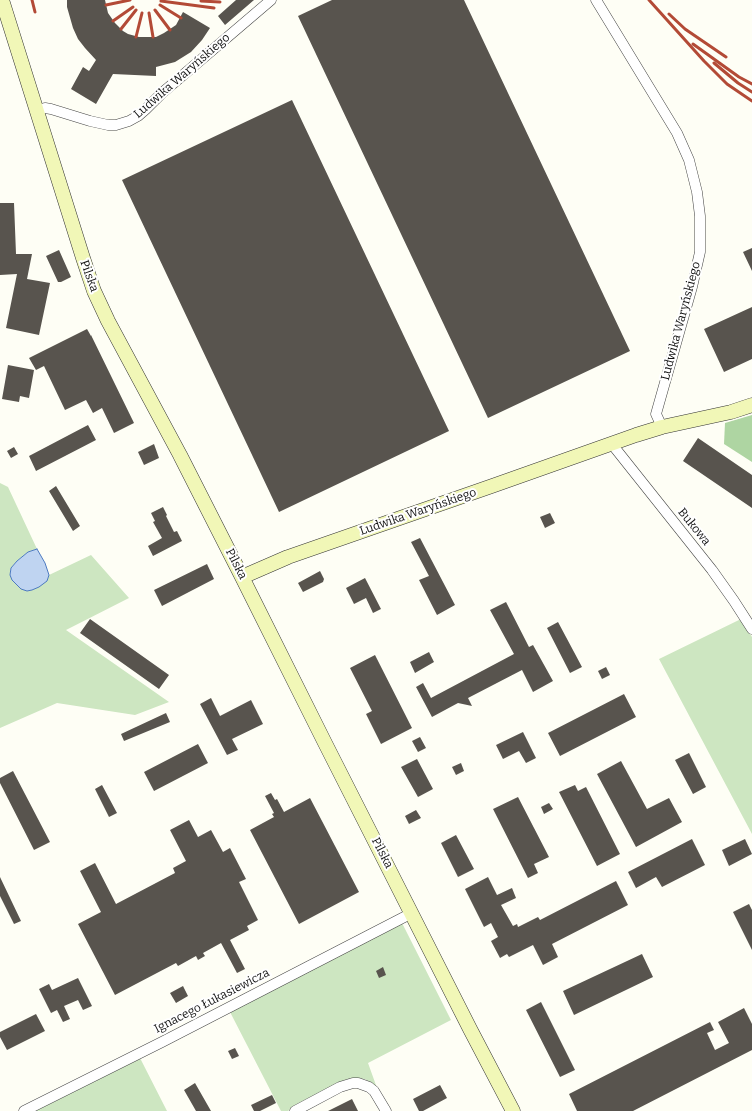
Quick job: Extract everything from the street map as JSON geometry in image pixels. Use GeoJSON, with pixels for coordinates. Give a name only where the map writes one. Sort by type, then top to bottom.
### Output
{"type":"FeatureCollection","features":[{"type":"Feature","properties":{"kind":"street","name":"Pilska"},"geometry":{"type":"LineString","coordinates":[[2,0],[67,210],[94,291],[108,321],[180,455],[242,576],[513,1111]]}},
{"type":"Feature","properties":{"kind":"street","name":"Ludwika Waryńskiego"},"geometry":{"type":"LineString","coordinates":[[36,111],[45,108],[51,109],[108,125],[116,125],[129,121],[138,116],[162,93],[272,0]]}},
{"type":"Feature","properties":{"kind":"street","name":"Ludwika Waryńskiego"},"geometry":{"type":"LineString","coordinates":[[596,0],[677,133],[689,160],[697,192],[700,231],[699,257],[656,414],[662,427]]}},
{"type":"Feature","properties":{"kind":"street","name":"Ludwika Waryńskiego"},"geometry":{"type":"LineString","coordinates":[[242,576],[288,558],[611,443],[662,427],[731,412],[752,405]]}},
{"type":"Feature","properties":{"kind":"street","name":"Bukowa"},"geometry":{"type":"LineString","coordinates":[[611,443],[712,570],[752,629]]}},
{"type":"Feature","properties":{"kind":"street","name":"Ignacego Łukasiewicza"},"geometry":{"type":"LineString","coordinates":[[24,1111],[162,1042],[412,913]]}},
{"type":"Feature","properties":{"kind":"street"},"geometry":{"type":"LineString","coordinates":[[295,1111],[340,1087],[352,1083],[358,1083],[369,1087],[374,1091],[386,1111]]}},
{"type":"Feature","properties":{"kind":"green space"},"geometry":{"type":"Polygon","coordinates":[[[752,415],[752,462],[724,444],[725,423],[752,415]]]}},
{"type":"Feature","properties":{"kind":"green space"},"geometry":{"type":"Polygon","coordinates":[[[0,483],[8,487],[37,549],[28,552],[17,561],[11,568],[10,575],[47,581],[49,575],[91,555],[129,598],[66,630],[169,702],[135,715],[57,703],[0,728],[0,483]]]}},
{"type":"Feature","properties":{"kind":"green space"},"geometry":{"type":"Polygon","coordinates":[[[741,619],[752,637],[752,834],[659,659],[741,619]]]}},
{"type":"Feature","properties":{"kind":"green space"},"geometry":{"type":"Polygon","coordinates":[[[402,923],[451,1020],[368,1063],[377,1088],[365,1079],[352,1078],[295,1105],[288,1111],[281,1111],[230,1012],[402,923]]]}},
{"type":"Feature","properties":{"kind":"green space"},"geometry":{"type":"Polygon","coordinates":[[[140,1058],[167,1111],[35,1111],[140,1058]]]}},
{"type":"Feature","properties":{"kind":"water"},"geometry":{"type":"Polygon","coordinates":[[[37,549],[45,563],[49,575],[47,581],[39,587],[27,591],[21,589],[12,580],[10,575],[11,568],[28,552],[37,549]]]}},
{"type":"Feature","properties":{"kind":"building"},"geometry":{"type":"Polygon","coordinates":[[[67,0],[105,0],[108,13],[115,23],[128,34],[139,37],[156,37],[164,33],[176,25],[183,12],[210,28],[191,52],[175,62],[156,67],[156,76],[113,74],[96,104],[71,89],[83,67],[89,71],[96,60],[78,39],[67,7],[67,0]]]}},
{"type":"Feature","properties":{"kind":"building"},"geometry":{"type":"Polygon","coordinates":[[[236,0],[254,0],[225,25],[218,16],[236,0]]]}},
{"type":"Feature","properties":{"kind":"building"},"geometry":{"type":"Polygon","coordinates":[[[332,0],[464,0],[630,351],[488,418],[298,16],[332,0]]]}},
{"type":"Feature","properties":{"kind":"building"},"geometry":{"type":"Polygon","coordinates":[[[292,100],[449,431],[279,512],[122,180],[292,100]]]}},
{"type":"Feature","properties":{"kind":"building"},"geometry":{"type":"Polygon","coordinates":[[[0,203],[14,203],[16,254],[32,254],[27,279],[50,283],[39,335],[6,328],[17,274],[0,275],[0,203]]]}},
{"type":"Feature","properties":{"kind":"building"},"geometry":{"type":"Polygon","coordinates":[[[752,248],[752,271],[743,252],[752,248]]]}},
{"type":"Feature","properties":{"kind":"building"},"geometry":{"type":"Polygon","coordinates":[[[59,250],[71,277],[61,282],[58,282],[46,256],[59,250]]]}},
{"type":"Feature","properties":{"kind":"building"},"geometry":{"type":"Polygon","coordinates":[[[752,307],[752,359],[724,372],[704,329],[752,307]]]}},
{"type":"Feature","properties":{"kind":"building"},"geometry":{"type":"Polygon","coordinates":[[[87,329],[134,423],[114,433],[102,408],[93,413],[86,400],[65,410],[44,366],[36,370],[29,358],[87,329]]]}},
{"type":"Feature","properties":{"kind":"building"},"geometry":{"type":"Polygon","coordinates":[[[8,365],[34,370],[29,398],[20,396],[19,402],[2,399],[8,365]]]}},
{"type":"Feature","properties":{"kind":"building"},"geometry":{"type":"Polygon","coordinates":[[[88,425],[96,440],[36,471],[29,456],[88,425]]]}},
{"type":"Feature","properties":{"kind":"building"},"geometry":{"type":"Polygon","coordinates":[[[698,438],[752,475],[752,508],[683,461],[698,438]]]}},
{"type":"Feature","properties":{"kind":"building"},"geometry":{"type":"Polygon","coordinates":[[[154,444],[159,458],[144,465],[138,452],[154,444]]]}},
{"type":"Feature","properties":{"kind":"building"},"geometry":{"type":"Polygon","coordinates":[[[14,447],[18,454],[11,458],[7,451],[14,447]]]}},
{"type":"Feature","properties":{"kind":"building"},"geometry":{"type":"Polygon","coordinates":[[[56,486],[80,526],[73,531],[49,491],[56,486]]]}},
{"type":"Feature","properties":{"kind":"building"},"geometry":{"type":"Polygon","coordinates":[[[163,507],[174,532],[177,531],[182,541],[153,556],[148,546],[162,538],[153,522],[155,521],[151,513],[163,507]]]}},
{"type":"Feature","properties":{"kind":"building"},"geometry":{"type":"Polygon","coordinates":[[[550,513],[555,523],[545,528],[540,517],[550,513]]]}},
{"type":"Feature","properties":{"kind":"building"},"geometry":{"type":"Polygon","coordinates":[[[420,538],[455,605],[437,615],[419,580],[429,576],[411,542],[420,538]]]}},
{"type":"Feature","properties":{"kind":"building"},"geometry":{"type":"Polygon","coordinates":[[[207,564],[214,579],[162,606],[154,590],[207,564]]]}},
{"type":"Feature","properties":{"kind":"building"},"geometry":{"type":"Polygon","coordinates":[[[320,571],[324,579],[323,582],[303,592],[298,583],[320,571]]]}},
{"type":"Feature","properties":{"kind":"building"},"geometry":{"type":"Polygon","coordinates":[[[365,578],[381,609],[373,613],[366,598],[354,604],[346,588],[365,578]]]}},
{"type":"Feature","properties":{"kind":"building"},"geometry":{"type":"Polygon","coordinates":[[[506,602],[529,647],[533,645],[553,681],[533,692],[522,670],[468,698],[472,706],[458,703],[432,717],[416,687],[423,683],[431,698],[514,654],[490,610],[506,602]]]}},
{"type":"Feature","properties":{"kind":"building"},"geometry":{"type":"Polygon","coordinates":[[[90,619],[169,675],[159,689],[80,633],[90,619]]]}},
{"type":"Feature","properties":{"kind":"building"},"geometry":{"type":"Polygon","coordinates":[[[558,622],[582,667],[570,673],[547,628],[558,622]]]}},
{"type":"Feature","properties":{"kind":"building"},"geometry":{"type":"Polygon","coordinates":[[[429,652],[434,662],[415,673],[410,662],[429,652]]]}},
{"type":"Feature","properties":{"kind":"building"},"geometry":{"type":"Polygon","coordinates":[[[375,655],[412,728],[381,744],[366,714],[372,711],[350,668],[375,655]]]}},
{"type":"Feature","properties":{"kind":"building"},"geometry":{"type":"Polygon","coordinates":[[[606,667],[610,675],[602,679],[598,671],[606,667]]]}},
{"type":"Feature","properties":{"kind":"building"},"geometry":{"type":"Polygon","coordinates":[[[624,694],[636,717],[560,756],[548,733],[624,694]]]}},
{"type":"Feature","properties":{"kind":"building"},"geometry":{"type":"Polygon","coordinates":[[[211,698],[220,716],[251,700],[263,724],[232,739],[238,750],[227,755],[200,704],[211,698]]]}},
{"type":"Feature","properties":{"kind":"building"},"geometry":{"type":"Polygon","coordinates":[[[166,713],[170,722],[124,741],[121,734],[166,713]]]}},
{"type":"Feature","properties":{"kind":"building"},"geometry":{"type":"Polygon","coordinates":[[[523,732],[536,758],[526,763],[519,751],[503,759],[496,745],[523,732]]]}},
{"type":"Feature","properties":{"kind":"building"},"geometry":{"type":"Polygon","coordinates":[[[420,737],[426,748],[418,752],[412,741],[420,737]]]}},
{"type":"Feature","properties":{"kind":"building"},"geometry":{"type":"Polygon","coordinates":[[[198,744],[208,763],[154,791],[144,772],[198,744]]]}},
{"type":"Feature","properties":{"kind":"building"},"geometry":{"type":"Polygon","coordinates":[[[689,753],[706,787],[693,794],[675,760],[689,753]]]}},
{"type":"Feature","properties":{"kind":"building"},"geometry":{"type":"Polygon","coordinates":[[[417,759],[433,789],[418,797],[401,767],[417,759]]]}},
{"type":"Feature","properties":{"kind":"building"},"geometry":{"type":"Polygon","coordinates":[[[621,761],[647,809],[669,798],[682,822],[636,847],[597,774],[621,761]]]}},
{"type":"Feature","properties":{"kind":"building"},"geometry":{"type":"Polygon","coordinates":[[[461,763],[464,771],[456,775],[452,767],[461,763]]]}},
{"type":"Feature","properties":{"kind":"building"},"geometry":{"type":"Polygon","coordinates":[[[13,771],[50,842],[34,850],[0,783],[0,778],[13,771]]]}},
{"type":"Feature","properties":{"kind":"building"},"geometry":{"type":"Polygon","coordinates":[[[102,785],[117,813],[109,817],[95,789],[102,785]]]}},
{"type":"Feature","properties":{"kind":"building"},"geometry":{"type":"Polygon","coordinates":[[[575,785],[578,791],[586,787],[620,854],[597,866],[559,792],[575,785]]]}},
{"type":"Feature","properties":{"kind":"building"},"geometry":{"type":"Polygon","coordinates":[[[271,793],[275,800],[277,799],[284,812],[310,798],[359,892],[299,924],[250,830],[274,817],[272,814],[274,813],[265,796],[271,793]]]}},
{"type":"Feature","properties":{"kind":"building"},"geometry":{"type":"Polygon","coordinates":[[[518,797],[549,857],[534,864],[538,873],[528,878],[493,809],[518,797]]]}},
{"type":"Feature","properties":{"kind":"building"},"geometry":{"type":"Polygon","coordinates":[[[549,803],[553,809],[544,814],[541,807],[549,803]]]}},
{"type":"Feature","properties":{"kind":"building"},"geometry":{"type":"Polygon","coordinates":[[[416,810],[421,818],[409,824],[405,816],[416,810]]]}},
{"type":"Feature","properties":{"kind":"building"},"geometry":{"type":"Polygon","coordinates":[[[189,820],[198,837],[211,830],[223,852],[230,848],[246,879],[239,882],[258,920],[247,926],[249,930],[230,940],[245,969],[237,973],[221,943],[203,953],[205,956],[198,960],[196,956],[178,966],[176,963],[115,995],[78,924],[101,912],[80,871],[95,863],[116,904],[175,873],[173,868],[186,861],[170,830],[189,820]]]}},
{"type":"Feature","properties":{"kind":"building"},"geometry":{"type":"Polygon","coordinates":[[[456,835],[474,869],[458,877],[441,843],[456,835]]]}},
{"type":"Feature","properties":{"kind":"building"},"geometry":{"type":"Polygon","coordinates":[[[692,839],[705,865],[662,887],[656,877],[636,888],[628,872],[692,839]]]}},
{"type":"Feature","properties":{"kind":"building"},"geometry":{"type":"Polygon","coordinates":[[[745,839],[752,854],[729,866],[722,850],[745,839]]]}},
{"type":"Feature","properties":{"kind":"building"},"geometry":{"type":"Polygon","coordinates":[[[0,877],[21,921],[14,924],[0,896],[0,877]]]}},
{"type":"Feature","properties":{"kind":"building"},"geometry":{"type":"Polygon","coordinates":[[[488,877],[497,895],[512,888],[516,898],[501,905],[513,926],[517,924],[518,927],[538,917],[540,920],[616,881],[628,905],[552,944],[558,957],[543,965],[533,945],[509,957],[507,954],[500,958],[491,941],[498,937],[491,923],[484,927],[465,889],[488,877]]]}},
{"type":"Feature","properties":{"kind":"building"},"geometry":{"type":"Polygon","coordinates":[[[749,904],[752,910],[752,950],[733,912],[749,904]]]}},
{"type":"Feature","properties":{"kind":"building"},"geometry":{"type":"Polygon","coordinates":[[[642,954],[653,977],[574,1015],[563,991],[642,954]]]}},
{"type":"Feature","properties":{"kind":"building"},"geometry":{"type":"Polygon","coordinates":[[[383,967],[386,975],[379,978],[376,971],[383,967]]]}},
{"type":"Feature","properties":{"kind":"building"},"geometry":{"type":"Polygon","coordinates":[[[78,978],[92,1006],[83,1010],[78,1000],[64,1006],[70,1019],[63,1022],[57,1010],[51,1013],[39,989],[49,984],[52,990],[78,978]]]}},
{"type":"Feature","properties":{"kind":"building"},"geometry":{"type":"Polygon","coordinates":[[[183,986],[188,996],[176,1003],[170,993],[183,986]]]}},
{"type":"Feature","properties":{"kind":"building"},"geometry":{"type":"Polygon","coordinates":[[[541,1002],[575,1070],[560,1077],[526,1010],[541,1002]]]}},
{"type":"Feature","properties":{"kind":"building"},"geometry":{"type":"Polygon","coordinates":[[[744,1008],[752,1024],[752,1050],[633,1111],[577,1111],[569,1094],[710,1022],[714,1030],[707,1033],[715,1050],[729,1043],[718,1022],[744,1008]]]}},
{"type":"Feature","properties":{"kind":"building"},"geometry":{"type":"Polygon","coordinates":[[[36,1014],[45,1031],[7,1050],[0,1037],[0,1032],[36,1014]]]}},
{"type":"Feature","properties":{"kind":"building"},"geometry":{"type":"Polygon","coordinates":[[[235,1048],[239,1056],[232,1059],[228,1051],[235,1048]]]}},
{"type":"Feature","properties":{"kind":"building"},"geometry":{"type":"Polygon","coordinates":[[[195,1083],[211,1111],[196,1111],[184,1090],[195,1083]]]}},
{"type":"Feature","properties":{"kind":"building"},"geometry":{"type":"Polygon","coordinates":[[[440,1085],[447,1098],[423,1111],[419,1111],[413,1099],[440,1085]]]}},
{"type":"Feature","properties":{"kind":"building"},"geometry":{"type":"Polygon","coordinates":[[[272,1095],[276,1103],[260,1111],[254,1111],[251,1105],[272,1095]]]}},
{"type":"Feature","properties":{"kind":"building"},"geometry":{"type":"Polygon","coordinates":[[[352,1099],[358,1111],[328,1111],[352,1099]]]}},
{"type":"Feature","properties":{"kind":"railway"},"geometry":{"type":"LineString","coordinates":[[32,0],[35,12]]}},
{"type":"Feature","properties":{"kind":"railway"},"geometry":{"type":"LineString","coordinates":[[106,5],[130,0]]}},
{"type":"Feature","properties":{"kind":"railway"},"geometry":{"type":"LineString","coordinates":[[649,0],[704,61],[727,84],[752,101]]}},
{"type":"Feature","properties":{"kind":"railway"},"geometry":{"type":"LineString","coordinates":[[161,1],[214,8]]}},
{"type":"Feature","properties":{"kind":"railway"},"geometry":{"type":"LineString","coordinates":[[201,1],[220,2]]}},
{"type":"Feature","properties":{"kind":"railway"},"geometry":{"type":"LineString","coordinates":[[160,5],[181,18]]}},
{"type":"Feature","properties":{"kind":"railway"},"geometry":{"type":"LineString","coordinates":[[113,21],[133,7]]}},
{"type":"Feature","properties":{"kind":"railway"},"geometry":{"type":"LineString","coordinates":[[121,29],[136,10]]}},
{"type":"Feature","properties":{"kind":"railway"},"geometry":{"type":"LineString","coordinates":[[155,10],[170,30]]}},
{"type":"Feature","properties":{"kind":"railway"},"geometry":{"type":"LineString","coordinates":[[136,37],[142,13]]}},
{"type":"Feature","properties":{"kind":"railway"},"geometry":{"type":"LineString","coordinates":[[149,13],[153,37]]}},
{"type":"Feature","properties":{"kind":"railway"},"geometry":{"type":"LineString","coordinates":[[669,14],[685,29],[726,57]]}},
{"type":"Feature","properties":{"kind":"railway"},"geometry":{"type":"LineString","coordinates":[[693,44],[739,77],[752,84]]}},
{"type":"Feature","properties":{"kind":"railway"},"geometry":{"type":"LineString","coordinates":[[714,63],[738,83],[752,92]]}}]}
